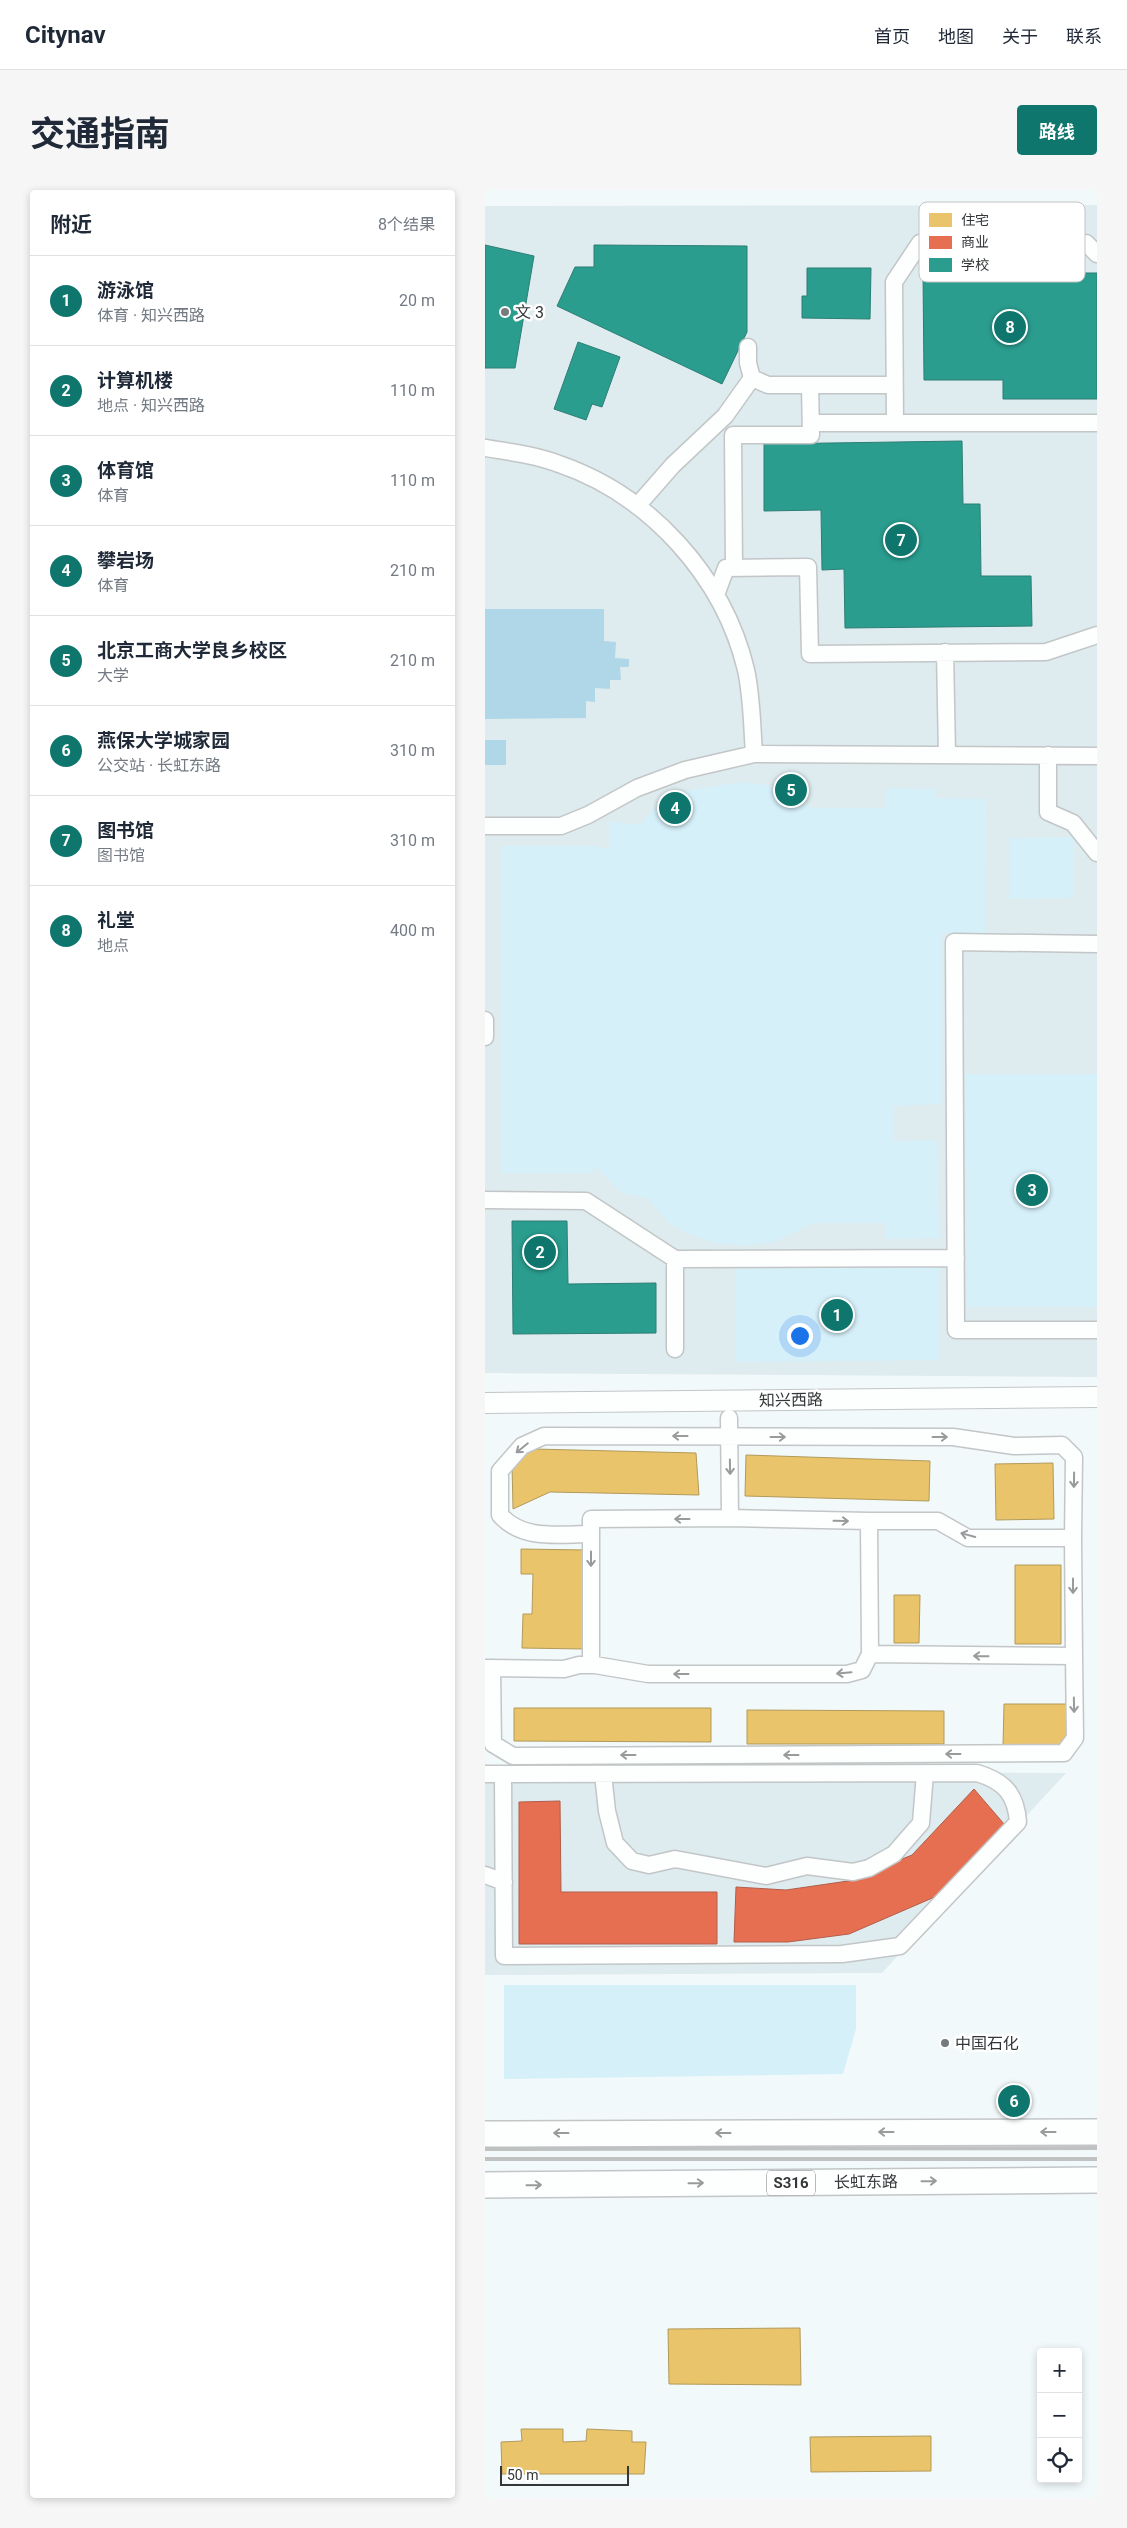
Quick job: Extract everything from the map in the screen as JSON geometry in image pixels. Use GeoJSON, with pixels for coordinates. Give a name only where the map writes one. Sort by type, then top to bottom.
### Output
{"type":"FeatureCollection","features":[{"type":"Feature","properties":{"kind":"main road"},"geometry":{"type":"LineString","coordinates":[[485,2134],[1097,2132]]}},
{"type":"Feature","properties":{"kind":"main road","name":"长虹东路"},"geometry":{"type":"LineString","coordinates":[[485,2185],[1097,2180]]}},
{"type":"Feature","properties":{"kind":"street"},"geometry":{"type":"LineString","coordinates":[[1085,243],[1097,254]]}},
{"type":"Feature","properties":{"kind":"street"},"geometry":{"type":"LineString","coordinates":[[895,423],[893,282],[919,244]]}},
{"type":"Feature","properties":{"kind":"street"},"geometry":{"type":"LineString","coordinates":[[637,506],[673,465],[725,416],[752,378],[748,362],[748,347]]}},
{"type":"Feature","properties":{"kind":"street"},"geometry":{"type":"LineString","coordinates":[[752,378],[768,385],[894,385]]}},
{"type":"Feature","properties":{"kind":"street"},"geometry":{"type":"LineString","coordinates":[[734,568],[733,435],[811,435],[810,385]]}},
{"type":"Feature","properties":{"kind":"street"},"geometry":{"type":"LineString","coordinates":[[811,422],[1097,423]]}},
{"type":"Feature","properties":{"kind":"street"},"geometry":{"type":"LineString","coordinates":[[485,448],[519,453],[559,464],[598,480],[637,506],[665,529],[716,594],[736,636],[746,672],[754,754]]}},
{"type":"Feature","properties":{"kind":"street"},"geometry":{"type":"LineString","coordinates":[[716,594],[726,568],[808,567],[810,654],[1046,652],[1097,635]]}},
{"type":"Feature","properties":{"kind":"street"},"geometry":{"type":"LineString","coordinates":[[945,652],[947,755]]}},
{"type":"Feature","properties":{"kind":"street"},"geometry":{"type":"LineString","coordinates":[[485,826],[561,826],[588,815],[637,788],[677,773],[754,754],[1097,756]]}},
{"type":"Feature","properties":{"kind":"street"},"geometry":{"type":"LineString","coordinates":[[1048,755],[1048,812],[1073,823],[1097,853]]}},
{"type":"Feature","properties":{"kind":"street"},"geometry":{"type":"LineString","coordinates":[[1097,944],[954,942],[957,1330],[1097,1330]]}},
{"type":"Feature","properties":{"kind":"street"},"geometry":{"type":"LineString","coordinates":[[485,1020],[485,1037]]}},
{"type":"Feature","properties":{"kind":"street"},"geometry":{"type":"LineString","coordinates":[[485,1200],[586,1201],[675,1259],[956,1258]]}},
{"type":"Feature","properties":{"kind":"street"},"geometry":{"type":"LineString","coordinates":[[675,1259],[675,1349]]}},
{"type":"Feature","properties":{"kind":"street","name":"知兴西路"},"geometry":{"type":"LineString","coordinates":[[485,1403],[1097,1397]]}},
{"type":"Feature","properties":{"kind":"street"},"geometry":{"type":"LineString","coordinates":[[729,1418],[730,1518]]}},
{"type":"Feature","properties":{"kind":"street"},"geometry":{"type":"LineString","coordinates":[[591,1534],[528,1533],[510,1526],[500,1516],[500,1471],[522,1446],[544,1436],[953,1437],[1014,1446],[1062,1445],[1074,1458],[1075,1738],[1065,1753],[513,1756],[493,1744],[488,1668],[564,1669],[579,1665],[591,1665],[649,1674],[847,1674],[862,1670],[871,1654],[869,1522]]}},
{"type":"Feature","properties":{"kind":"street"},"geometry":{"type":"LineString","coordinates":[[591,1665],[591,1520],[730,1518],[869,1522],[938,1521],[968,1538],[1073,1538]]}},
{"type":"Feature","properties":{"kind":"street"},"geometry":{"type":"LineString","coordinates":[[871,1654],[1074,1656]]}},
{"type":"Feature","properties":{"kind":"street"},"geometry":{"type":"LineString","coordinates":[[603,1774],[607,1811],[615,1843],[632,1861],[649,1865],[675,1859],[766,1876],[807,1866],[853,1872],[869,1868],[894,1854],[921,1823],[925,1773]]}},
{"type":"Feature","properties":{"kind":"street"},"geometry":{"type":"LineString","coordinates":[[485,1774],[977,1773],[992,1777],[1004,1787],[1016,1804],[1018,1822],[900,1946],[842,1954],[504,1956],[503,1774]]}},
{"type":"Feature","properties":{"kind":"street"},"geometry":{"type":"LineString","coordinates":[[485,1875],[504,1882]]}},
{"type":"Feature","properties":{"kind":"shaded area"},"geometry":{"type":"Polygon","coordinates":[[[919,205],[919,282],[1085,282],[1085,205],[1097,205],[1097,1377],[485,1373],[485,206],[919,205]]]}},
{"type":"Feature","properties":{"kind":"shaded area"},"geometry":{"type":"Polygon","coordinates":[[[485,609],[604,609],[604,641],[616,642],[615,658],[629,659],[629,667],[620,667],[621,680],[610,680],[610,689],[595,688],[595,702],[586,701],[586,718],[485,719],[485,609]]]}},
{"type":"Feature","properties":{"kind":"shaded area"},"geometry":{"type":"Polygon","coordinates":[[[485,740],[506,740],[506,765],[485,765],[485,740]]]}},
{"type":"Feature","properties":{"kind":"shaded area"},"geometry":{"type":"Polygon","coordinates":[[[741,782],[786,788],[812,808],[885,808],[886,788],[935,789],[935,798],[986,799],[985,933],[942,933],[941,1104],[894,1106],[894,1141],[937,1140],[939,1238],[886,1239],[885,1223],[814,1223],[774,1242],[748,1245],[719,1244],[691,1235],[670,1224],[647,1198],[622,1193],[594,1166],[593,1173],[501,1173],[501,846],[593,846],[609,850],[609,821],[640,825],[656,805],[690,790],[741,782]]]}},
{"type":"Feature","properties":{"kind":"shaded area"},"geometry":{"type":"Polygon","coordinates":[[[1074,837],[1074,898],[1010,899],[1010,838],[1074,837]]]}},
{"type":"Feature","properties":{"kind":"shaded area"},"geometry":{"type":"Polygon","coordinates":[[[966,1074],[1097,1074],[1097,1307],[967,1307],[966,1074]]]}},
{"type":"Feature","properties":{"kind":"shaded area"},"geometry":{"type":"Polygon","coordinates":[[[939,1267],[939,1360],[735,1362],[735,1269],[939,1267]]]}},
{"type":"Feature","properties":{"kind":"shaded area"},"geometry":{"type":"Polygon","coordinates":[[[485,1769],[1066,1773],[882,1973],[485,1975],[485,1769]]]}},
{"type":"Feature","properties":{"kind":"shaded area"},"geometry":{"type":"Polygon","coordinates":[[[504,1985],[856,1985],[856,2029],[843,2074],[504,2079],[504,1985]]]}},
{"type":"Feature","properties":{"kind":"building: 住宅"},"geometry":{"type":"Polygon","coordinates":[[[534,1449],[696,1453],[699,1495],[550,1492],[513,1509],[512,1464],[534,1449]]]}},
{"type":"Feature","properties":{"kind":"building: 住宅"},"geometry":{"type":"Polygon","coordinates":[[[746,1455],[930,1461],[929,1501],[745,1496],[746,1455]]]}},
{"type":"Feature","properties":{"kind":"building: 住宅"},"geometry":{"type":"Polygon","coordinates":[[[1053,1463],[1054,1519],[996,1520],[995,1464],[1053,1463]]]}},
{"type":"Feature","properties":{"kind":"building: 住宅"},"geometry":{"type":"Polygon","coordinates":[[[521,1549],[586,1550],[584,1649],[522,1648],[523,1614],[532,1614],[533,1574],[521,1574],[521,1549]]]}},
{"type":"Feature","properties":{"kind":"building: 住宅"},"geometry":{"type":"Polygon","coordinates":[[[1015,1565],[1061,1565],[1061,1644],[1015,1644],[1015,1565]]]}},
{"type":"Feature","properties":{"kind":"building: 住宅"},"geometry":{"type":"Polygon","coordinates":[[[894,1595],[920,1595],[919,1643],[894,1643],[894,1595]]]}},
{"type":"Feature","properties":{"kind":"building: 住宅"},"geometry":{"type":"Polygon","coordinates":[[[1004,1704],[1068,1704],[1067,1747],[1003,1746],[1004,1704]]]}},
{"type":"Feature","properties":{"kind":"building: 住宅"},"geometry":{"type":"Polygon","coordinates":[[[514,1708],[711,1708],[711,1742],[514,1741],[514,1708]]]}},
{"type":"Feature","properties":{"kind":"building: 住宅"},"geometry":{"type":"Polygon","coordinates":[[[747,1710],[944,1711],[944,1744],[747,1744],[747,1710]]]}},
{"type":"Feature","properties":{"kind":"building: 住宅"},"geometry":{"type":"Polygon","coordinates":[[[800,2328],[801,2385],[669,2384],[668,2329],[800,2328]]]}},
{"type":"Feature","properties":{"kind":"building: 住宅"},"geometry":{"type":"Polygon","coordinates":[[[521,2429],[563,2429],[563,2442],[586,2441],[587,2429],[632,2431],[632,2442],[646,2442],[644,2474],[502,2474],[501,2442],[522,2441],[521,2429]]]}},
{"type":"Feature","properties":{"kind":"building: 住宅"},"geometry":{"type":"Polygon","coordinates":[[[931,2436],[931,2471],[811,2472],[810,2437],[931,2436]]]}},
{"type":"Feature","properties":{"kind":"building: 商业"},"geometry":{"type":"Polygon","coordinates":[[[974,1789],[1004,1824],[937,1896],[849,1934],[788,1942],[734,1942],[736,1887],[786,1890],[848,1881],[912,1855],[974,1789]]]}},
{"type":"Feature","properties":{"kind":"building: 商业"},"geometry":{"type":"Polygon","coordinates":[[[560,1801],[561,1892],[717,1892],[717,1944],[519,1944],[519,1802],[560,1801]]]}},
{"type":"Feature","properties":{"kind":"building: 学校","name":"文 3"},"geometry":{"type":"Polygon","coordinates":[[[485,245],[534,256],[515,368],[485,368],[485,245]]]}},
{"type":"Feature","properties":{"kind":"building: 学校"},"geometry":{"type":"Polygon","coordinates":[[[594,245],[747,246],[747,332],[722,384],[557,306],[575,267],[594,267],[594,245]]]}},
{"type":"Feature","properties":{"kind":"building: 学校"},"geometry":{"type":"Polygon","coordinates":[[[807,268],[871,268],[870,319],[802,318],[802,296],[807,296],[807,268]]]}},
{"type":"Feature","properties":{"kind":"building: 学校"},"geometry":{"type":"Polygon","coordinates":[[[1085,273],[1097,273],[1097,399],[1003,399],[1003,380],[924,380],[923,282],[1085,282],[1085,273]]]}},
{"type":"Feature","properties":{"kind":"building: 学校"},"geometry":{"type":"Polygon","coordinates":[[[578,342],[620,357],[602,407],[592,404],[586,420],[554,409],[578,342]]]}},
{"type":"Feature","properties":{"kind":"building: 学校"},"geometry":{"type":"Polygon","coordinates":[[[962,441],[963,504],[980,504],[981,576],[1031,576],[1032,626],[845,628],[844,569],[822,570],[821,510],[764,511],[764,444],[962,441]]]}},
{"type":"Feature","properties":{"kind":"building: 学校"},"geometry":{"type":"Polygon","coordinates":[[[512,1221],[567,1221],[568,1284],[656,1283],[656,1333],[513,1334],[512,1221]]]}},
{"type":"Feature","properties":{"kind":"railway"},"geometry":{"type":"LineString","coordinates":[[485,2149],[1097,2148]]}},
{"type":"Feature","properties":{"kind":"railway"},"geometry":{"type":"LineString","coordinates":[[485,2159],[1097,2159]]}},
{"type":"Feature","properties":{"kind":"place","name":"文 3"},"geometry":{"type":"Point","coordinates":[505,312]}},
{"type":"Feature","properties":{"kind":"place","name":"礼堂"},"geometry":{"type":"Point","coordinates":[1010,327]}},
{"type":"Feature","properties":{"kind":"place","name":"图书馆"},"geometry":{"type":"Point","coordinates":[901,540]}},
{"type":"Feature","properties":{"kind":"place","name":"北京工商大学良乡校区"},"geometry":{"type":"Point","coordinates":[791,790]}},
{"type":"Feature","properties":{"kind":"place","name":"攀岩场"},"geometry":{"type":"Point","coordinates":[675,808]}},
{"type":"Feature","properties":{"kind":"place","name":"体育馆"},"geometry":{"type":"Point","coordinates":[1032,1190]}},
{"type":"Feature","properties":{"kind":"place","name":"计算机楼"},"geometry":{"type":"Point","coordinates":[540,1252]}},
{"type":"Feature","properties":{"kind":"place","name":"游泳馆"},"geometry":{"type":"Point","coordinates":[837,1315]}},
{"type":"Feature","properties":{"kind":"place","name":"中国石化"},"geometry":{"type":"Point","coordinates":[945,2043]}},
{"type":"Feature","properties":{"kind":"place","name":"燕保大学城家园"},"geometry":{"type":"Point","coordinates":[1014,2101]}}]}
